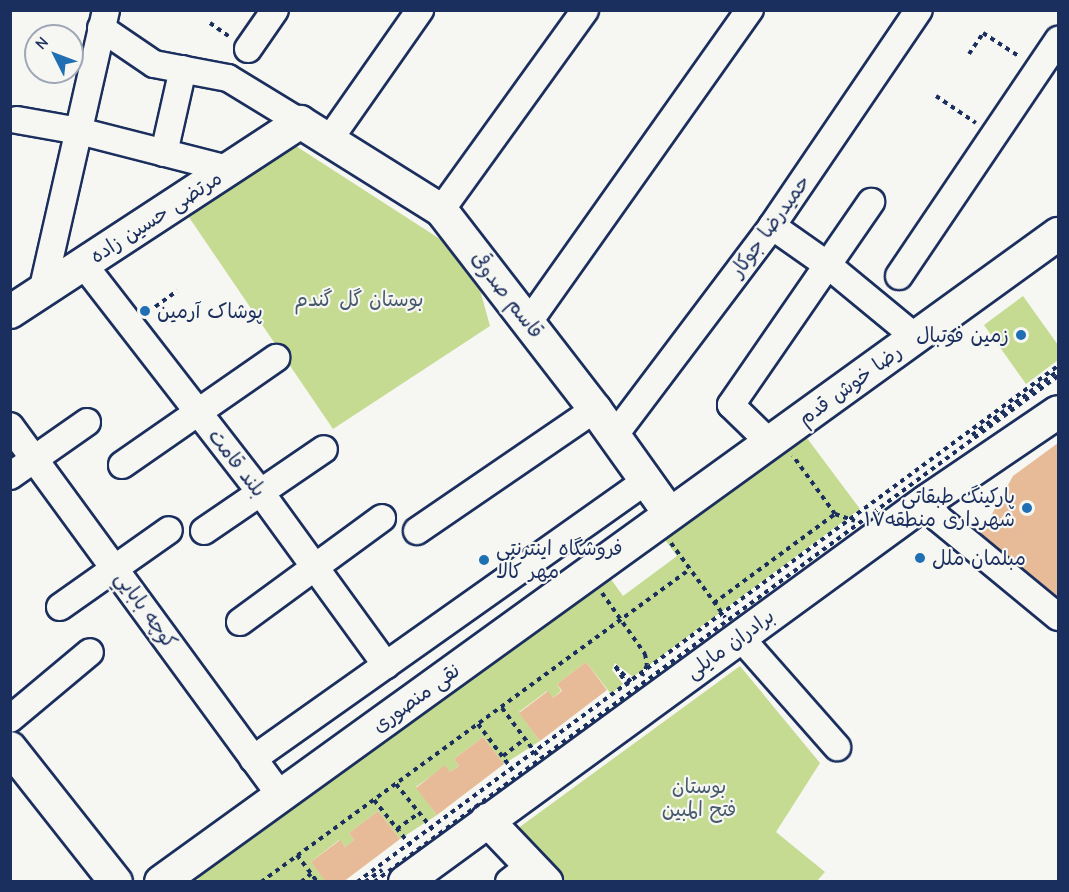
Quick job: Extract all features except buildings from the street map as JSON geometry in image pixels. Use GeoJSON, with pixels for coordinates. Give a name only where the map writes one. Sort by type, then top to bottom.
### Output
{"type":"FeatureCollection","features":[{"type":"Feature","properties":{"kind":"street"},"geometry":{"type":"LineString","coordinates":[[248,49],[275,10]]}},
{"type":"Feature","properties":{"kind":"street"},"geometry":{"type":"LineString","coordinates":[[329,140],[420,10]]}},
{"type":"Feature","properties":{"kind":"street"},"geometry":{"type":"LineString","coordinates":[[441,210],[585,10]]}},
{"type":"Feature","properties":{"kind":"street"},"geometry":{"type":"LineString","coordinates":[[528,322],[750,10]]}},
{"type":"Feature","properties":{"kind":"street","name":"حمیدرضا جوکار"},"geometry":{"type":"LineString","coordinates":[[614,436],[772,226],[919,10]]}},
{"type":"Feature","properties":{"kind":"street"},"geometry":{"type":"LineString","coordinates":[[10,285],[42,292],[103,19],[154,64],[228,78],[300,122]]}},
{"type":"Feature","properties":{"kind":"street"},"geometry":{"type":"LineString","coordinates":[[898,276],[1059,40]]}},
{"type":"Feature","properties":{"kind":"street"},"geometry":{"type":"LineString","coordinates":[[164,153],[183,69]]}},
{"type":"Feature","properties":{"kind":"street"},"geometry":{"type":"LineString","coordinates":[[17,120],[79,131],[228,170]]}},
{"type":"Feature","properties":{"kind":"street","name":"قاسم صدوقی"},"geometry":{"type":"LineString","coordinates":[[300,122],[441,210],[595,409],[646,481],[664,519]]}},
{"type":"Feature","properties":{"kind":"street","name":"مرتضی حسین زاده"},"geometry":{"type":"LineString","coordinates":[[10,312],[300,122]]}},
{"type":"Feature","properties":{"kind":"street"},"geometry":{"type":"LineString","coordinates":[[774,439],[731,405],[871,202]]}},
{"type":"Feature","properties":{"kind":"street"},"geometry":{"type":"LineString","coordinates":[[772,226],[829,266],[915,338]]}},
{"type":"Feature","properties":{"kind":"street","name":"رضا خوش قدم"},"geometry":{"type":"LineString","coordinates":[[664,519],[1053,240]]}},
{"type":"Feature","properties":{"kind":"street","name":"بلند قامت"},"geometry":{"type":"LineString","coordinates":[[84,265],[261,493],[386,665]]}},
{"type":"Feature","properties":{"kind":"street"},"geometry":{"type":"LineString","coordinates":[[122,465],[276,358]]}},
{"type":"Feature","properties":{"kind":"street"},"geometry":{"type":"LineString","coordinates":[[417,531],[595,409]]}},
{"type":"Feature","properties":{"kind":"street","name":"برادران مایلی"},"geometry":{"type":"LineString","coordinates":[[405,882],[927,501],[1059,412]]}},
{"type":"Feature","properties":{"kind":"street"},"geometry":{"type":"LineString","coordinates":[[10,476],[87,422]]}},
{"type":"Feature","properties":{"kind":"street","name":"كوچه بابايي"},"geometry":{"type":"LineString","coordinates":[[10,426],[280,795]]}},
{"type":"Feature","properties":{"kind":"street"},"geometry":{"type":"LineString","coordinates":[[204,531],[324,449]]}},
{"type":"Feature","properties":{"kind":"street"},"geometry":{"type":"LineString","coordinates":[[253,759],[646,481]]}},
{"type":"Feature","properties":{"kind":"street"},"geometry":{"type":"LineString","coordinates":[[927,501],[938,518],[1059,617]]}},
{"type":"Feature","properties":{"kind":"street"},"geometry":{"type":"LineString","coordinates":[[240,622],[316,569],[382,518]]}},
{"type":"Feature","properties":{"kind":"street","name":"نقی منصوری"},"geometry":{"type":"LineString","coordinates":[[161,882],[664,519]]}},
{"type":"Feature","properties":{"kind":"street"},"geometry":{"type":"LineString","coordinates":[[60,607],[169,530]]}},
{"type":"Feature","properties":{"kind":"street"},"geometry":{"type":"LineString","coordinates":[[740,637],[837,747]]}},
{"type":"Feature","properties":{"kind":"street"},"geometry":{"type":"LineString","coordinates":[[10,719],[90,652]]}},
{"type":"Feature","properties":{"kind":"street"},"geometry":{"type":"LineString","coordinates":[[10,748],[106,878]]}},
{"type":"Feature","properties":{"kind":"street"},"geometry":{"type":"LineString","coordinates":[[487,820],[528,876]]}},
{"type":"Feature","properties":{"kind":"street"},"geometry":{"type":"LineString","coordinates":[[189,882],[208,848]]}},
{"type":"Feature","properties":{"kind":"path"},"geometry":{"type":"LineString","coordinates":[[969,54],[983,33],[1038,69]]}},
{"type":"Feature","properties":{"kind":"path"},"geometry":{"type":"LineString","coordinates":[[936,96],[994,135]]}},
{"type":"Feature","properties":{"kind":"path"},"geometry":{"type":"LineString","coordinates":[[131,324],[177,291]]}},
{"type":"Feature","properties":{"kind":"path"},"geometry":{"type":"LineString","coordinates":[[357,882],[628,686],[1059,366]]}},
{"type":"Feature","properties":{"kind":"path"},"geometry":{"type":"LineString","coordinates":[[374,882],[1059,376]]}},
{"type":"Feature","properties":{"kind":"path"},"geometry":{"type":"LineString","coordinates":[[714,603],[835,514],[774,439]]}},
{"type":"Feature","properties":{"kind":"path"},"geometry":{"type":"LineString","coordinates":[[664,519],[690,569],[740,637]]}},
{"type":"Feature","properties":{"kind":"path"},"geometry":{"type":"LineString","coordinates":[[261,882],[690,569]]}},
{"type":"Feature","properties":{"kind":"path"},"geometry":{"type":"LineString","coordinates":[[365,882],[634,685],[647,665],[645,654],[588,573]]}},
{"type":"Feature","properties":{"kind":"path"},"geometry":{"type":"LineString","coordinates":[[628,686],[615,666],[634,685]]}},
{"type":"Feature","properties":{"kind":"path"},"geometry":{"type":"LineString","coordinates":[[502,708],[538,756]]}},
{"type":"Feature","properties":{"kind":"path"},"geometry":{"type":"LineString","coordinates":[[478,724],[515,773]]}},
{"type":"Feature","properties":{"kind":"path"},"geometry":{"type":"LineString","coordinates":[[503,756],[525,739]]}},
{"type":"Feature","properties":{"kind":"path"},"geometry":{"type":"LineString","coordinates":[[396,784],[434,831]]}},
{"type":"Feature","properties":{"kind":"path"},"geometry":{"type":"LineString","coordinates":[[374,800],[412,848]]}},
{"type":"Feature","properties":{"kind":"path"},"geometry":{"type":"LineString","coordinates":[[397,829],[419,813]]}},
{"type":"Feature","properties":{"kind":"path"},"geometry":{"type":"LineString","coordinates":[[297,855],[317,882]]}},
{"type":"Feature","properties":{"kind":"path"},"geometry":{"type":"LineString","coordinates":[[301,882],[311,874]]}},
{"type":"Feature","properties":{"kind":"green space","name":"بوستان گل گندم"},"geometry":{"type":"Polygon","coordinates":[[[285,139],[457,250],[477,279],[490,326],[333,429],[182,207],[285,139]]]}},
{"type":"Feature","properties":{"kind":"green space","name":"زمین فوتبال"},"geometry":{"type":"Polygon","coordinates":[[[1023,296],[1058,345],[1058,360],[1026,384],[984,325],[1023,296]]]}},
{"type":"Feature","properties":{"kind":"green space"},"geometry":{"type":"Polygon","coordinates":[[[798,426],[860,509],[633,677],[615,663],[612,670],[623,684],[611,694],[586,662],[557,684],[561,691],[553,698],[547,691],[519,712],[540,741],[504,764],[483,737],[454,759],[459,766],[450,772],[445,766],[416,787],[437,815],[400,839],[378,811],[349,833],[354,840],[345,847],[339,840],[311,862],[326,881],[197,882],[202,869],[603,568],[623,596],[677,556],[657,529],[798,426]]]}},
{"type":"Feature","properties":{"kind":"green space","name":"بوستان فتح المبین"},"geometry":{"type":"Polygon","coordinates":[[[740,666],[820,763],[776,832],[825,872],[816,882],[566,881],[517,829],[740,666]]]}},
{"type":"Feature","properties":{"kind":"place","name":"پوشاک آرمین"},"geometry":{"type":"Point","coordinates":[145,311]}},
{"type":"Feature","properties":{"kind":"place","name":"زمین فوتبال"},"geometry":{"type":"Point","coordinates":[1021,335]}},
{"type":"Feature","properties":{"kind":"place","name":"پارکینگ طبقاتی شهرداری منطقه۱۷"},"geometry":{"type":"Point","coordinates":[1027,508]}},
{"type":"Feature","properties":{"kind":"place","name":"مبلمان ملل"},"geometry":{"type":"Point","coordinates":[920,558]}},
{"type":"Feature","properties":{"kind":"place","name":"فروشگاه اینترنتی مهر کالا"},"geometry":{"type":"Point","coordinates":[484,560]}}]}
